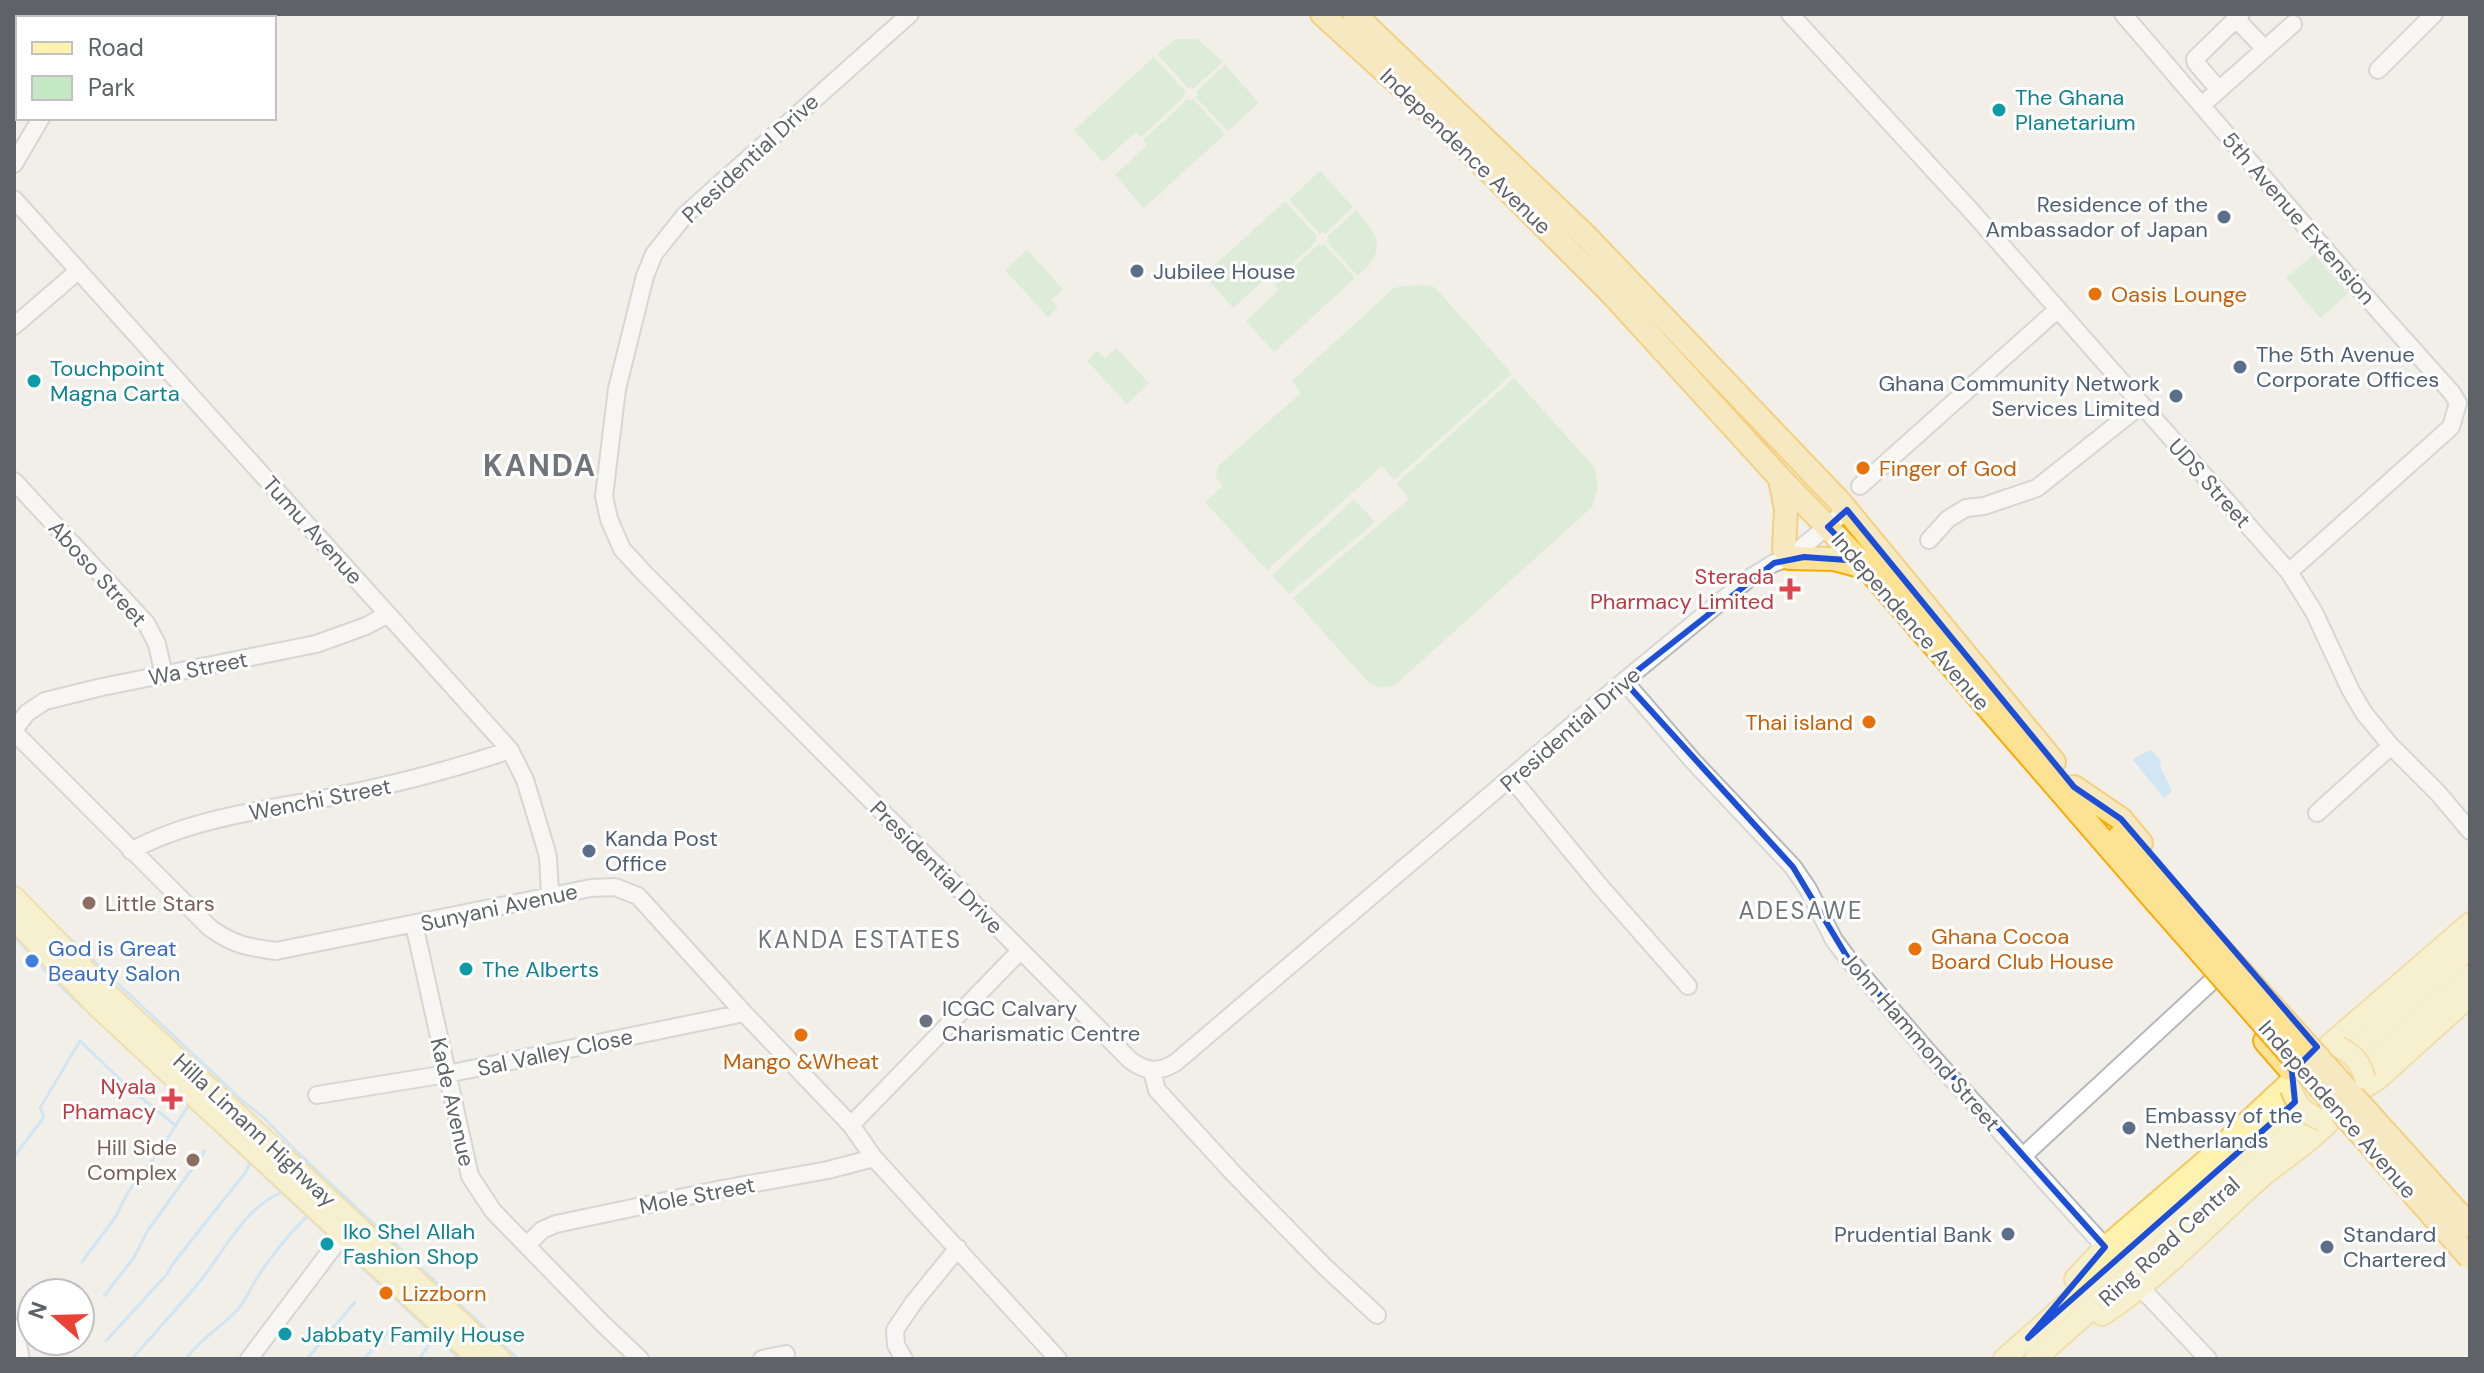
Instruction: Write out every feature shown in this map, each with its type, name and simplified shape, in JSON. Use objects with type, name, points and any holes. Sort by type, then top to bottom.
[{"type":"highway","name":"Independence Avenue","points":[[1322,14],[1438,120],[1601,283],[1868,569],[2164,898],[2470,1226]]},
{"type":"highway","name":"Independence Avenue","points":[[1354,14],[1587,237],[1843,506],[2069,792]]},
{"type":"highway","points":[[1780,478],[1786,509],[1782,556],[1834,559],[1868,569]]},
{"type":"highway","points":[[2069,792],[2090,845],[2212,981],[2291,1081]]},
{"type":"highway","points":[[2069,792],[2121,819],[2328,1046]]},
{"type":"highway","name":"Independence Avenue","points":[[2164,898],[2470,1258]]},
{"type":"main road","name":"Hilla Limann Highway","points":[[14,897],[110,996],[500,1359]]},
{"type":"main road","name":"Hilla Limann Highway","points":[[15,922],[97,1006],[478,1359]]},
{"type":"main road","points":[[2470,923],[2328,1046],[2306,1052],[2297,1061],[2291,1081],[2296,1104],[2307,1115],[2329,1120],[2352,1112],[2364,1088],[2470,996]]},
{"type":"main road","name":"Ring Road Central","points":[[2034,1351],[2168,1214],[2470,948]]},
{"type":"main road","name":"Ring Road Central","points":[[2034,1351],[2470,975]]},
{"type":"main road","points":[[2328,1046],[2352,1054],[2361,1065],[2364,1088]]},
{"type":"main road","name":"Ring Road Central","points":[[2034,1351],[2074,1280],[2105,1247],[2291,1081]]},
{"type":"main road","name":"Independence Avenue","points":[[2364,1088],[2470,1210]]},
{"type":"main road","name":"Ring Road Central","points":[[2034,1351],[2112,1309],[2278,1163],[2317,1135],[2329,1120]]},
{"type":"main road","name":"Independence Avenue","points":[[2329,1120],[2470,1272]]},
{"type":"main road","points":[[2004,1359],[2034,1351]]},
{"type":"street","name":"Presidential Drive","points":[[910,14],[685,215],[654,254],[645,276],[617,389],[604,496],[609,519],[622,549],[1020,951],[1130,1060],[1144,1069],[1152,1071],[1175,1063],[1624,681],[1843,506]]},
{"type":"street","name":"UDS Street","points":[[1790,14],[1974,214],[2289,572],[2314,612],[2364,713],[2470,831]]},
{"type":"street","name":"5th Avenue Extension","points":[[2123,14],[2452,393],[2470,419]]},
{"type":"street","points":[[2378,70],[2434,14]]},
{"type":"street","points":[[2219,90],[2195,59],[2239,16],[2265,49]]},
{"type":"street","points":[[2202,105],[2293,24]]},
{"type":"street","points":[[14,164],[40,120]]},
{"type":"street","name":"Tumu Avenue","points":[[14,199],[510,750],[525,780],[545,846],[550,894]]},
{"type":"street","points":[[14,326],[78,271]]},
{"type":"street","points":[[1860,486],[2057,310]]},
{"type":"street","points":[[2289,572],[2451,427],[2458,403]]},
{"type":"street","points":[[1929,540],[1948,519],[1966,508],[1984,506],[2037,488],[2141,405]]},
{"type":"street","points":[[2451,427],[2470,428]]},
{"type":"street","name":"Aboso Street","points":[[14,481],[146,623],[157,644],[164,675]]},
{"type":"street","name":"Wa Street","points":[[14,731],[27,713],[45,701],[316,644],[366,626],[388,614]]},
{"type":"street","name":"John Hammond Street","points":[[1624,681],[1693,761],[1793,867],[1834,940],[1849,960],[2105,1247]]},
{"type":"street","name":"Sunyani Avenue","points":[[14,731],[210,928],[231,942],[252,948],[276,951],[591,888],[615,887],[638,896],[851,1125],[874,1158],[1058,1359]]},
{"type":"street","points":[[2317,813],[2391,746]]},
{"type":"street","name":"Wenchi Street","points":[[131,851],[172,832],[253,812],[402,783],[510,750]]},
{"type":"street","points":[[1512,779],[1688,986]]},
{"type":"street","name":"Kade Avenue","points":[[414,924],[470,1176],[493,1211],[640,1359]]},
{"type":"street","points":[[851,1125],[1020,951]]},
{"type":"street","points":[[2023,1156],[2212,981]]},
{"type":"street","name":"Sal Valley Close","points":[[317,1095],[447,1074],[744,1013]]},
{"type":"street","points":[[1152,1071],[1157,1090],[1223,1163],[1377,1315]]},
{"type":"street","name":"Mole Street","points":[[527,1245],[542,1230],[556,1224],[828,1170],[874,1158]]},
{"type":"street","points":[[249,1359],[344,1233]]},
{"type":"street","points":[[904,1359],[896,1345],[895,1330],[958,1248]]},
{"type":"street","points":[[2140,1287],[2208,1359]]},
{"type":"street","points":[[14,1328],[21,1359]]},
{"type":"street","points":[[762,1359],[786,1354]]},
{"type":"highlighted area","points":[[1847,510],[2074,787],[2121,819],[2317,1047],[2292,1072],[2295,1102],[2028,1338],[2105,1247],[1849,960],[1793,867],[1624,681],[1774,563],[1804,557],[1861,561],[1828,527]]},
{"type":"green space","points":[[1176,39],[1197,39],[1223,62],[1193,89],[1189,89],[1157,54]]},
{"type":"green space","points":[[1154,57],[1186,92],[1185,96],[1141,137],[1136,132],[1103,162],[1074,130]]},
{"type":"green space","points":[[1225,65],[1259,103],[1228,131],[1196,97],[1196,92]]},
{"type":"green space","points":[[1188,99],[1193,99],[1225,134],[1144,208],[1115,175],[1147,145],[1143,140]]},
{"type":"green space","points":[[1320,171],[1353,207],[1325,234],[1323,231],[1320,234],[1289,200]]},
{"type":"green space","points":[[1285,201],[1317,236],[1317,241],[1272,282],[1267,277],[1233,308],[1204,275]]},
{"type":"green space","points":[[1356,210],[1371,228],[1377,243],[1373,258],[1358,276],[1327,242],[1327,237]]},
{"type":"green space","points":[[1319,244],[1324,244],[1355,278],[1274,352],[1246,321],[1279,290],[1274,285]]},
{"type":"green space","points":[[1027,250],[1063,289],[1051,300],[1058,307],[1048,317],[1005,270]]},
{"type":"green space","points":[[2314,254],[2348,294],[2320,318],[2286,278]]},
{"type":"green space","points":[[1425,285],[1434,287],[1440,293],[1512,374],[1394,480],[1382,466],[1267,570],[1205,502],[1223,486],[1216,477],[1218,466],[1301,393],[1292,381],[1393,289]]},
{"type":"green space","points":[[1116,348],[1149,383],[1127,404],[1087,361],[1097,351],[1105,358]]},
{"type":"green space","points":[[1514,378],[1595,468],[1598,488],[1592,507],[1395,685],[1373,685],[1293,598],[1409,499],[1397,483]]},
{"type":"green space","points":[[1354,499],[1375,522],[1289,594],[1272,575]]},
{"type":"water","points":[[2151,750],[2161,761],[2160,766],[2172,791],[2164,798],[2133,760]]},
{"type":"waterway","points":[[48,918],[518,1359]]},
{"type":"waterway","points":[[14,936],[55,981],[333,1240]]},
{"type":"waterway","points":[[14,1157],[44,1117],[40,1108],[80,1041],[128,1087],[176,1126]]},
{"type":"waterway","points":[[82,1262],[188,1106]]},
{"type":"waterway","points":[[104,1296],[133,1259],[148,1230],[205,1151]]},
{"type":"waterway","points":[[106,1341],[167,1274],[250,1163]]},
{"type":"waterway","points":[[132,1359],[201,1280],[245,1220],[280,1193]]},
{"type":"waterway","points":[[186,1359],[237,1310],[273,1255],[306,1217]]},
{"type":"waterway","points":[[341,1248],[460,1359]]},
{"type":"waterway","points":[[307,1359],[355,1302]]},
{"type":"waterway","points":[[14,1307],[16,1318]]},
{"type":"waterway","points":[[364,1359],[392,1328]]},
{"type":"waterway","points":[[419,1359],[435,1336]]},
{"type":"place","name":"The Ghana Planetarium","points":[[1999,110]]},
{"type":"place","name":"Residence of the Ambassador of Japan","points":[[2224,217]]},
{"type":"place","name":"Jubilee House","points":[[1137,271]]},
{"type":"place","name":"Oasis Lounge","points":[[2095,294]]},
{"type":"place","name":"The 5th Avenue Corporate Offices","points":[[2240,367]]},
{"type":"place","name":"Touchpoint Magna Carta","points":[[34,381]]},
{"type":"place","name":"Ghana Community Network Services Limited","points":[[2176,396]]},
{"type":"place","name":"Finger of God","points":[[1863,468]]},
{"type":"place","name":"Sterada Pharmacy Limited","points":[[1790,589]]},
{"type":"place","name":"Thai island","points":[[1869,722]]},
{"type":"place","name":"Kanda Post Office","points":[[589,851]]},
{"type":"place","name":"Little Stars","points":[[89,903]]},
{"type":"place","name":"Ghana Cocoa Board Club House","points":[[1915,949]]},
{"type":"place","name":"God is Great Beauty Salon","points":[[32,961]]},
{"type":"place","name":"The Alberts","points":[[466,969]]},
{"type":"place","name":"ICGC Calvary Charismatic Centre","points":[[926,1021]]},
{"type":"place","name":"Mango &Wheat","points":[[801,1035]]},
{"type":"place","name":"Nyala Phamacy","points":[[172,1099]]},
{"type":"place","name":"Embassy of the Netherlands","points":[[2129,1128]]},
{"type":"place","name":"Hill Side Complex","points":[[193,1160]]},
{"type":"place","name":"Prudential Bank","points":[[2008,1234]]},
{"type":"place","name":"Iko Shel Allah Fashion Shop","points":[[327,1244]]},
{"type":"place","name":"Standard Chartered","points":[[2327,1247]]},
{"type":"place","name":"Lizzborn","points":[[386,1293]]},
{"type":"place","name":"Jabbaty Family House","points":[[285,1334]]},
{"type":"district","name":"KANDA","points":[[540,466]]},
{"type":"district","name":"ADESAWE","points":[[1801,911]]},
{"type":"district","name":"KANDA ESTATES","points":[[860,940]]}]
